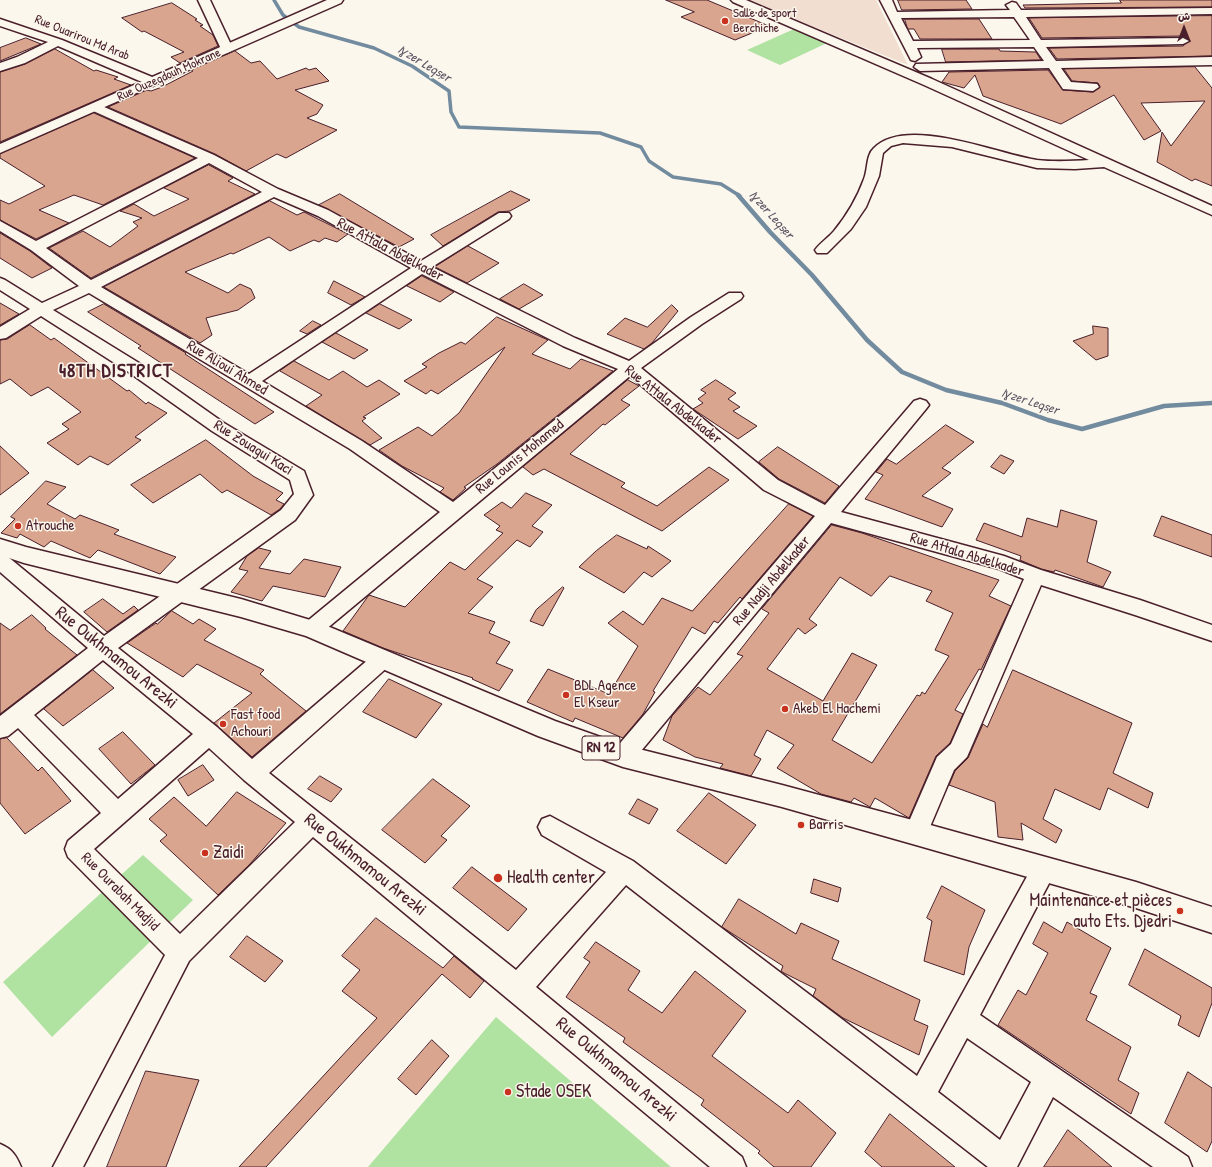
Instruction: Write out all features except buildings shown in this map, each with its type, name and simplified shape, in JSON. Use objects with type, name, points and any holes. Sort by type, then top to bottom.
[{"type":"main road","name":"Rue Ouzegdouh Mokrane","points":[[0,149],[337,0]]},
{"type":"main road","name":"RN 12","points":[[0,547],[24,555],[241,608],[312,629],[547,729],[623,756],[782,796],[916,833],[1136,895],[1212,920]]},
{"type":"street","points":[[204,0],[227,49]]},
{"type":"street","points":[[737,0],[928,82],[1212,211]]},
{"type":"street","points":[[886,0],[928,82]]},
{"type":"street","points":[[1008,0],[1067,86],[1093,87]]},
{"type":"street","points":[[1145,0],[1165,21]]},
{"type":"street","points":[[894,15],[1212,11]]},
{"type":"street","name":"Rue Ouarirou Md Arab","points":[[0,22],[58,42],[153,82]]},
{"type":"street","points":[[1174,31],[1206,62],[1212,74]]},
{"type":"street","points":[[909,45],[1183,41]]},
{"type":"street","points":[[0,67],[21,60],[58,42]]},
{"type":"street","points":[[920,67],[1206,62]]},
{"type":"street","name":"Rue Attala Abdelkader","points":[[95,107],[209,158],[273,192],[323,213],[403,258],[569,342],[629,368],[771,485],[828,515],[1004,563],[1035,576],[1140,608],[1212,633]]},
{"type":"street","points":[[822,250],[834,241],[847,225],[870,182],[877,151],[882,145],[890,141],[900,139],[925,139],[1037,164],[1056,166],[1106,163]]},
{"type":"street","points":[[36,247],[209,158]]},
{"type":"street","points":[[0,334],[42,309],[90,287],[273,192]]},
{"type":"street","points":[[250,382],[422,267],[504,216]]},
{"type":"street","name":"Rue Alioui Ahmed","points":[[0,225],[36,247],[90,287],[356,445],[453,512],[312,629]]},
{"type":"street","name":"Rue Zouagui Kaci","points":[[0,283],[133,367],[218,427],[298,476],[304,495],[288,515],[103,648],[0,729]]},
{"type":"street","name":"Rue Lounis Mohamed","points":[[312,629],[629,368],[695,321],[735,296]]},
{"type":"street","name":"Rue Nadji Abdelkader","points":[[623,756],[920,405]]},
{"type":"street","name":"Rue Oukhmamou Arezki","points":[[0,561],[103,648],[209,734],[252,773],[517,988],[732,1167]]},
{"type":"street","points":[[916,833],[945,764],[959,750],[1035,576]]},
{"type":"street","points":[[252,773],[383,659]]},
{"type":"street","points":[[19,715],[117,814],[209,734]]},
{"type":"street","name":"Rue Ourabah Madjid","points":[[117,814],[77,849],[180,952]]},
{"type":"street","points":[[67,1167],[180,952],[313,821]]},
{"type":"street","points":[[550,828],[624,869],[922,1096],[1003,1165],[1048,1077]]},
{"type":"street","points":[[517,988],[624,869]]},
{"type":"street","points":[[922,1096],[1044,870]]},
{"type":"street","points":[[963,1019],[1178,1167]]},
{"type":"street","points":[[0,1158],[7,1167]]},
{"type":"shaded area","points":[[747,0],[876,0],[908,65]]},
{"type":"green space","points":[[794,29],[827,43],[780,65],[747,50]]},
{"type":"green space","points":[[143,855],[193,900],[52,1037],[3,982]]},
{"type":"green space","name":"Stade OSEK","points":[[496,1017],[671,1167],[368,1167]]},
{"type":"waterway","name":"Iɣzer Leqṣer","points":[[274,0],[283,15],[299,27],[374,48],[412,66],[449,91],[451,112],[459,127],[600,133],[641,147],[649,161],[673,177],[721,184],[740,196]]},
{"type":"waterway","name":"Iɣzer Leqṣer","points":[[738,195],[770,232],[812,275],[867,340],[902,372],[946,390],[1002,403],[1048,420],[1082,429],[1164,406],[1212,403]]},
{"type":"place","name":"Salle de sport Berchiche","points":[[725,21]]},
{"type":"place","name":"Atrouche","points":[[18,526]]},
{"type":"place","name":"BDL Agence El Kseur","points":[[566,695]]},
{"type":"place","name":"Akeb El Hachemi","points":[[785,709]]},
{"type":"place","name":"Fast food Achouri","points":[[223,724]]},
{"type":"place","name":"Barris","points":[[801,825]]},
{"type":"place","name":"Zaidi","points":[[205,853]]},
{"type":"place","name":"Health center","points":[[498,878]]},
{"type":"place","name":"Maintenance et pièces auto Ets. Djedri","points":[[1180,911]]},
{"type":"place","name":"Stade OSEK","points":[[508,1092]]},
{"type":"district","name":"48TH DISTRICT","points":[[116,372]]}]
